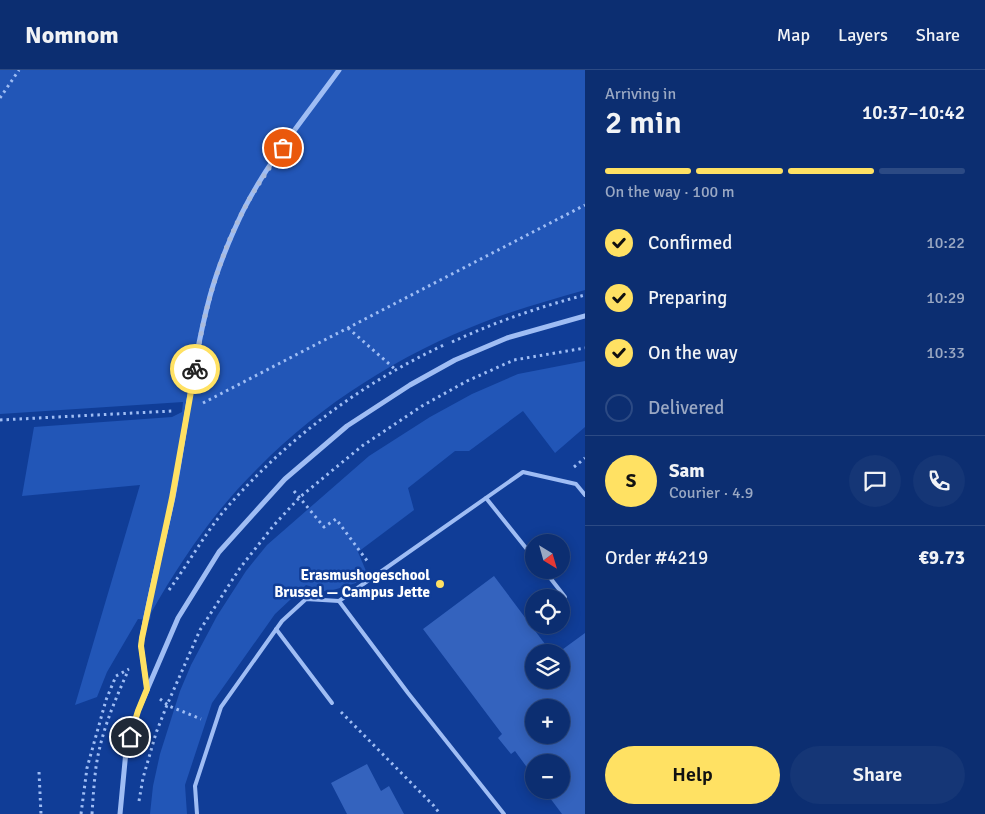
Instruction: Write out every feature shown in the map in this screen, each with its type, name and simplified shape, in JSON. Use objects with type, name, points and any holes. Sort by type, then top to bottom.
[{"type":"street","points":[[147,689],[142,638],[172,498],[198,346],[210,296],[235,228],[259,182],[339,70]]},
{"type":"street","points":[[120,814],[126,751],[138,711],[178,618],[219,552],[285,479],[347,426],[410,385],[455,360],[507,338],[585,316]]},
{"type":"lane","points":[[197,814],[195,786],[221,707],[282,621],[306,599],[339,601],[523,472],[576,484],[585,495]]},
{"type":"lane","points":[[486,498],[525,547]]},
{"type":"lane","points":[[551,579],[559,589]]},
{"type":"lane","points":[[339,601],[408,693],[504,814]]},
{"type":"lane","points":[[276,630],[332,703]]},
{"type":"path","points":[[0,98],[19,70]]},
{"type":"path","points":[[0,420],[188,410],[585,205]]},
{"type":"path","points":[[348,328],[379,354],[410,385]]},
{"type":"path","points":[[139,805],[143,778],[166,704],[200,630],[240,568],[274,525],[300,497],[362,446],[422,406],[467,381],[514,360],[585,348]]},
{"type":"path","points":[[285,479],[324,526],[336,519],[378,574]]},
{"type":"path","points":[[81,814],[87,768],[106,700],[116,676],[129,669],[144,668]]},
{"type":"path","points":[[147,689],[166,704],[215,725]]},
{"type":"path","points":[[332,703],[440,814]]},
{"type":"path","points":[[39,772],[41,814]]},
{"type":"shaded area","points":[[0,70],[585,70],[585,290],[496,317],[423,349],[364,383],[309,422],[243,483],[213,518],[174,574],[151,613],[150,620],[138,619],[107,672],[97,697],[75,705],[140,485],[22,496],[34,427],[172,417],[182,412],[183,402],[0,414]]},
{"type":"shaded area","points":[[585,361],[585,427],[555,453],[523,411],[469,451],[455,451],[408,488],[414,510],[358,552],[366,571],[356,583],[327,592],[306,585],[275,614],[212,703],[185,785],[187,814],[150,814],[153,786],[160,754],[180,691],[191,665],[217,616],[246,571],[267,545],[369,456],[430,417],[472,394],[518,374]]},
{"type":"building","points":[[494,576],[525,617],[525,634],[538,634],[545,644],[525,644],[525,689],[570,689],[570,644],[585,633],[585,814],[562,814],[551,799],[570,799],[570,754],[525,754],[525,765],[515,751],[511,754],[498,738],[502,734],[423,629]]},
{"type":"building","points":[[367,764],[381,791],[389,786],[404,814],[347,814],[331,783]]},
{"type":"way so far","points":[[195,369],[198,346],[210,296],[221,262],[244,210],[259,182],[283,148]]},
{"type":"place","name":"Erasmushogeschool Brussel — Campus Jette","points":[[440,584]]},
{"type":"route","points":[[130,737],[147,689],[141,646],[142,638],[172,498],[195,369]]}]
